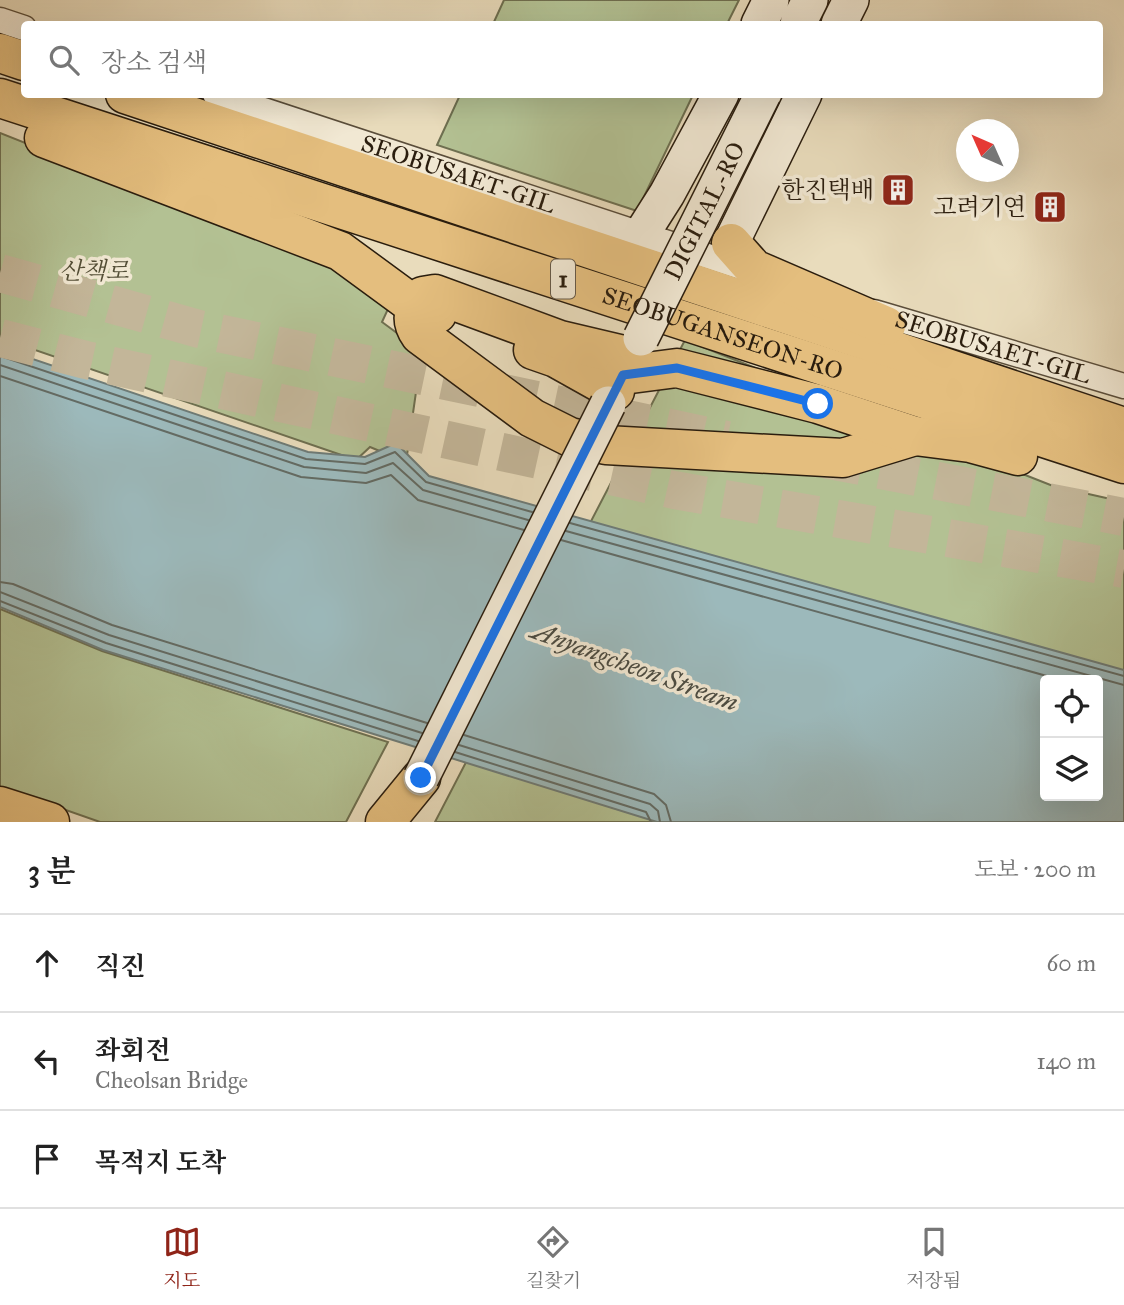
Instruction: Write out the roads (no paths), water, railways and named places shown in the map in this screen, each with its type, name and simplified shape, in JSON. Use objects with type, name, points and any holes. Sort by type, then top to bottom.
[{"type":"main road","points":[[760,21],[771,0]]},
{"type":"main road","points":[[800,21],[810,0]]},
{"type":"main road","points":[[840,21],[851,0]]},
{"type":"main road","points":[[0,53],[21,60]]},
{"type":"main road","name":"SEOBUGANSEON-RO","points":[[137,98],[1124,426]]},
{"type":"main road","points":[[641,235],[667,194],[719,98]]},
{"type":"main road","name":"DIGITAL-RO","points":[[399,822],[761,98]]},
{"type":"main road","points":[[802,98],[716,249],[744,260],[774,278],[1124,426]]},
{"type":"main road","name":"SEOBUGANSEON-RO","points":[[0,99],[1124,464]]},
{"type":"main road","points":[[0,121],[340,251],[415,306],[556,358],[624,373],[677,368],[818,404],[915,436],[971,443],[1124,485]]},
{"type":"main road","points":[[415,306],[413,326],[420,335],[532,418],[570,437],[606,446],[843,458],[915,436]]},
{"type":"main road","points":[[385,822],[421,778]]},
{"type":"main road","points":[[0,806],[50,822]]},
{"type":"street","points":[[0,20],[21,27]]},
{"type":"street","name":"SEOBUSAET-GIL","points":[[227,98],[641,235],[716,249]]},
{"type":"street","name":"SEOBUSAET-GIL","points":[[774,278],[916,326],[1124,386]]},
{"type":"water","name":"Anyangcheon Stream","points":[[0,348],[308,452],[365,457],[396,443],[429,476],[1124,670],[1124,822],[657,822],[103,650],[0,607]]},
{"type":"tunnel","points":[[0,273],[199,329],[727,440]]},
{"type":"tunnel","points":[[0,338],[86,360],[674,490],[1124,569]]},
{"type":"tunnel","points":[[824,459],[1124,517]]},
{"type":"place","name":"한진택배","points":[[898,190]]},
{"type":"place","name":"고려기연","points":[[1050,207]]},
{"type":"park label","name":"산책로","points":[[94,271]]}]
